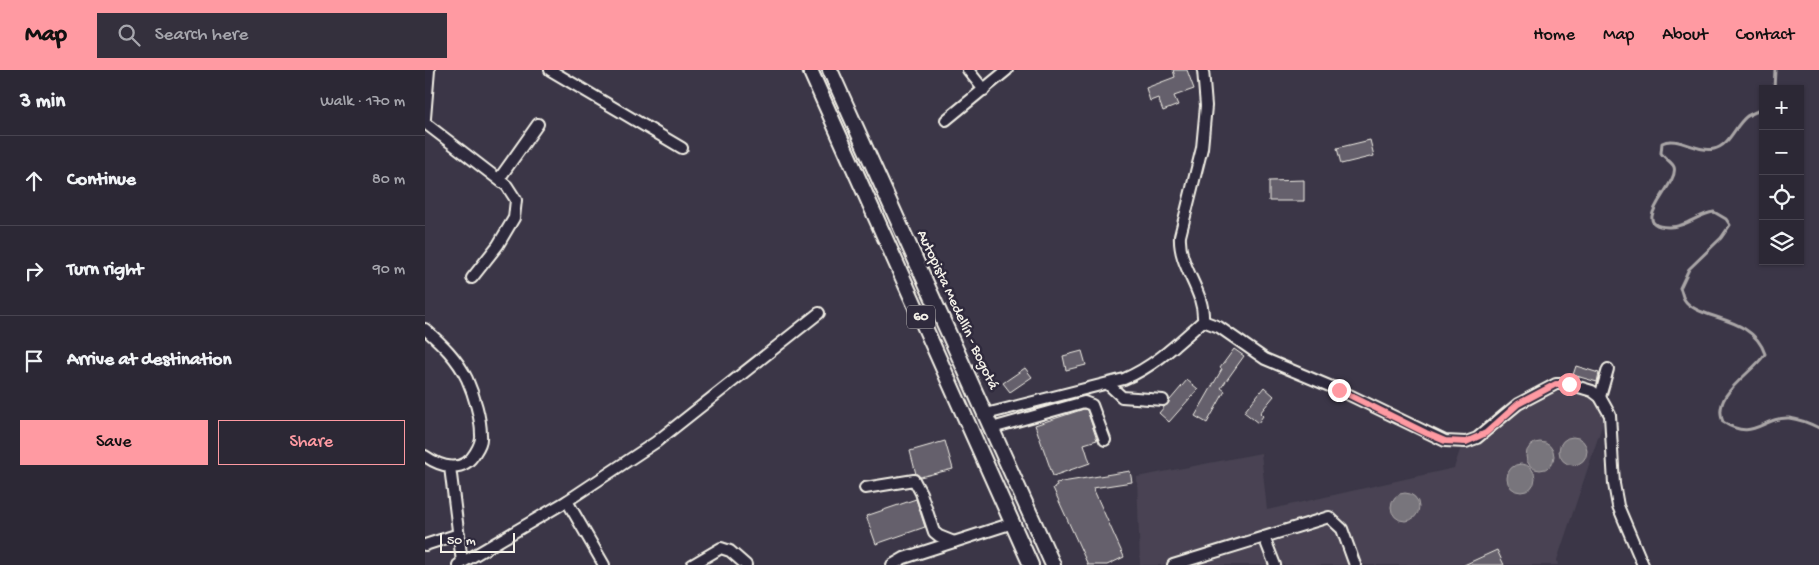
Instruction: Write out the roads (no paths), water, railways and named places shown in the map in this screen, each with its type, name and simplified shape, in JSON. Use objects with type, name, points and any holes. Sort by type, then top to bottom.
[{"type":"highway","name":"60","points":[[810,70],[1031,565]]},
{"type":"highway","name":"Autopista Medellín - Bogotá","points":[[830,70],[993,428],[1053,565]]},
{"type":"street","points":[[425,118],[429,70]]},
{"type":"street","points":[[550,70],[682,148]]},
{"type":"street","points":[[969,70],[984,90]]},
{"type":"street","points":[[945,120],[1007,70]]},
{"type":"street","points":[[1203,70],[1206,106],[1201,148],[1179,236],[1179,250],[1201,301],[1203,320]]},
{"type":"street","points":[[425,122],[499,180],[514,195],[516,212],[499,245],[472,278]]},
{"type":"street","points":[[499,180],[539,124]]},
{"type":"street","points":[[450,468],[459,534],[460,564],[567,501],[656,442],[819,313]]},
{"type":"street","points":[[986,414],[1109,384],[1142,372],[1161,358],[1203,320]]},
{"type":"street","points":[[1203,320],[1219,327],[1265,359],[1339,390],[1445,441],[1466,442],[1477,438],[1518,404],[1556,384],[1579,386],[1592,391],[1599,397],[1610,415],[1614,484],[1619,506],[1643,565]]},
{"type":"street","points":[[425,329],[448,350],[460,367],[471,391],[481,436],[472,458],[463,465],[450,468],[436,463],[425,456]]},
{"type":"street","points":[[1599,397],[1608,369]]},
{"type":"street","points":[[1109,384],[1122,397],[1163,400]]},
{"type":"street","points":[[993,428],[1084,402],[1092,405],[1105,440]]},
{"type":"street","points":[[865,488],[914,480],[921,493],[934,532],[954,542]]},
{"type":"street","points":[[567,501],[604,565]]},
{"type":"street","points":[[1173,565],[1329,517],[1342,529],[1355,565]]},
{"type":"street","points":[[892,565],[904,558],[1013,523]]},
{"type":"street","points":[[425,546],[459,534]]},
{"type":"street","points":[[1264,537],[1275,565]]},
{"type":"street","points":[[692,565],[721,548],[730,551],[746,565]]},
{"type":"waterway","points":[[1774,85],[1775,70]]},
{"type":"waterway","points":[[1759,110],[1746,117],[1728,140],[1714,149],[1701,149],[1674,141],[1662,143],[1661,153],[1673,165],[1674,174],[1657,203],[1652,220],[1656,225],[1674,227],[1714,212],[1726,219],[1730,225],[1721,238],[1689,269],[1680,288],[1684,299],[1691,306],[1749,332],[1758,341],[1765,354],[1727,394],[1721,412],[1723,422],[1743,430],[1789,418],[1819,428]]}]
